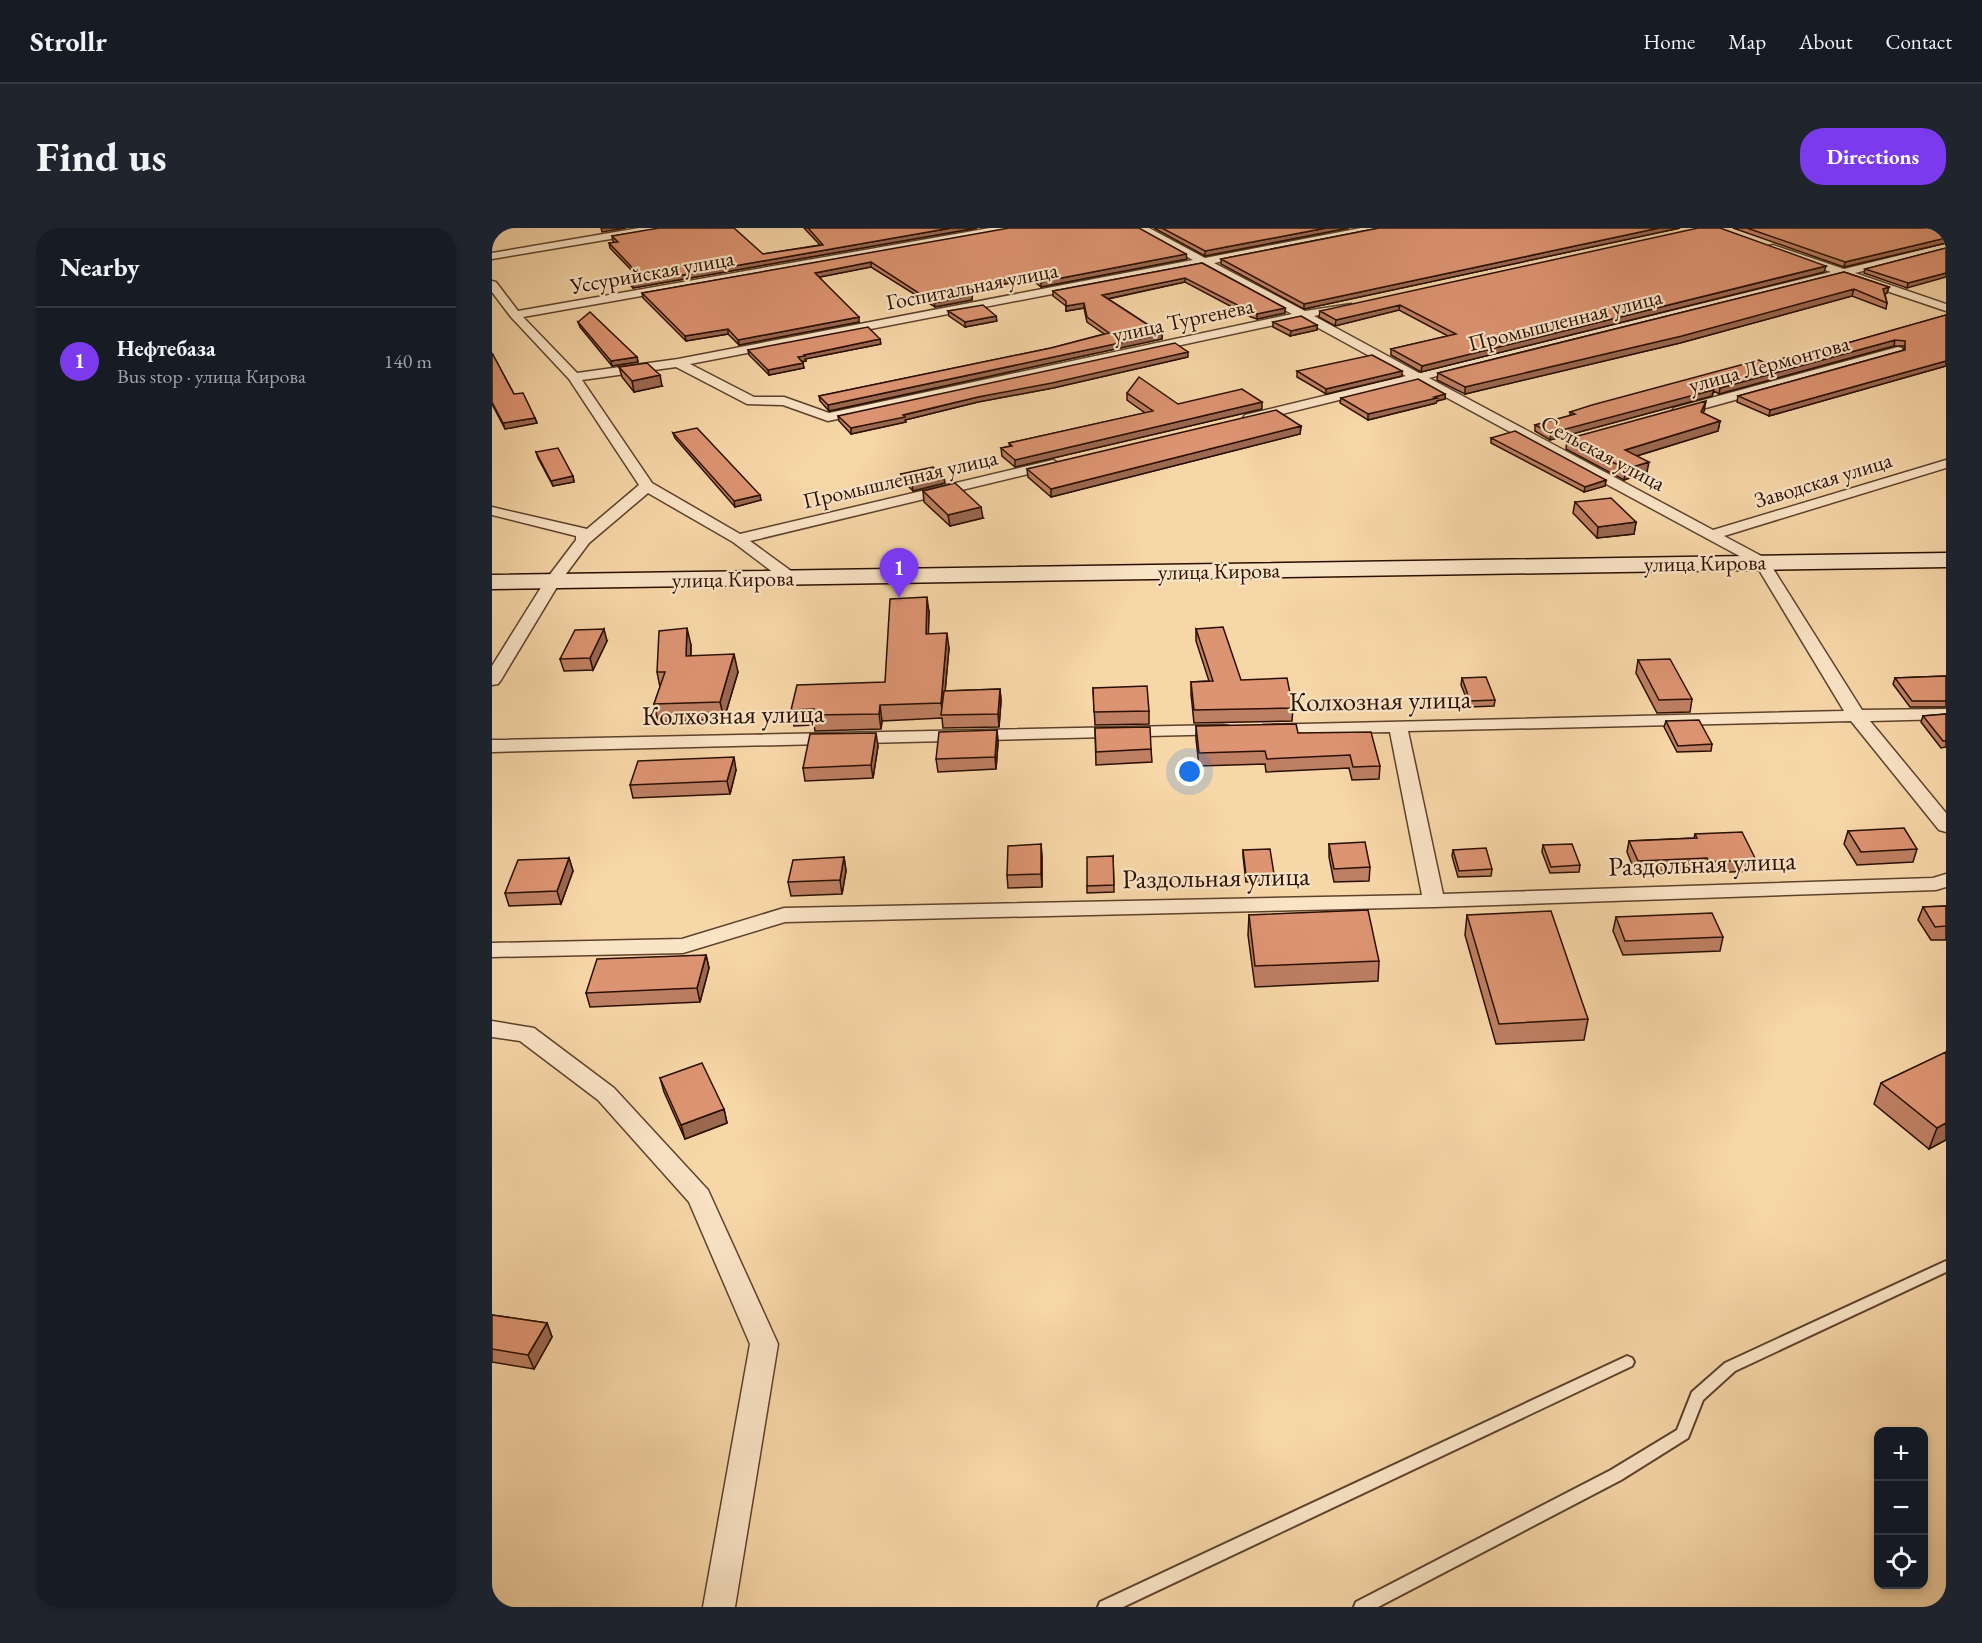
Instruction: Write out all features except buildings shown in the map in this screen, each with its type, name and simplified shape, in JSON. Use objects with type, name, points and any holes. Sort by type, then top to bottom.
[{"type":"main road","name":"улица Кирова","points":[[492,582],[1946,560]]},
{"type":"street","points":[[492,256],[658,228]]},
{"type":"street","name":"Уссурийская улица","points":[[515,315],[1008,228]]},
{"type":"street","name":"Сельская улица","points":[[1141,228],[1762,562]]},
{"type":"street","name":"Госпитальная улица","points":[[574,378],[678,363],[1377,228]]},
{"type":"street","points":[[1758,242],[1946,308]]},
{"type":"street","name":"Промышленная улица","points":[[1234,422],[1946,247]]},
{"type":"street","points":[[492,284],[515,315],[574,378],[647,486],[738,539],[792,579]]},
{"type":"street","name":"улица Тургенева","points":[[678,363],[752,401],[784,401],[828,417],[1362,303]]},
{"type":"street","name":"улица Лермонтова","points":[[1661,416],[1898,351]]},
{"type":"street","points":[[1548,447],[1570,440]]},
{"type":"street","name":"Промышленная улица","points":[[738,539],[1061,462]]},
{"type":"street","name":"Заводская улица","points":[[1711,535],[1946,464]]},
{"type":"street","points":[[492,680],[553,581],[584,540],[647,486]]},
{"type":"street","points":[[492,511],[584,533],[584,540]]},
{"type":"street","points":[[1762,562],[1857,717],[1946,826]]},
{"type":"street","name":"Колхозная улица","points":[[492,746],[1946,714]]},
{"type":"street","points":[[1398,726],[1434,901]]},
{"type":"street","name":"Раздольная улица","points":[[492,950],[683,946],[784,915],[1434,901],[1936,884],[1946,880]]},
{"type":"street","points":[[492,1029],[526,1034],[606,1094],[699,1197],[764,1344],[719,1607]]},
{"type":"lane","points":[[1362,1607],[1616,1474],[1683,1434],[1697,1396],[1730,1367],[1946,1266]]},
{"type":"lane","points":[[1106,1607],[1627,1362]]},
{"type":"place","name":"Нефтебаза","points":[[899,598]]}]
